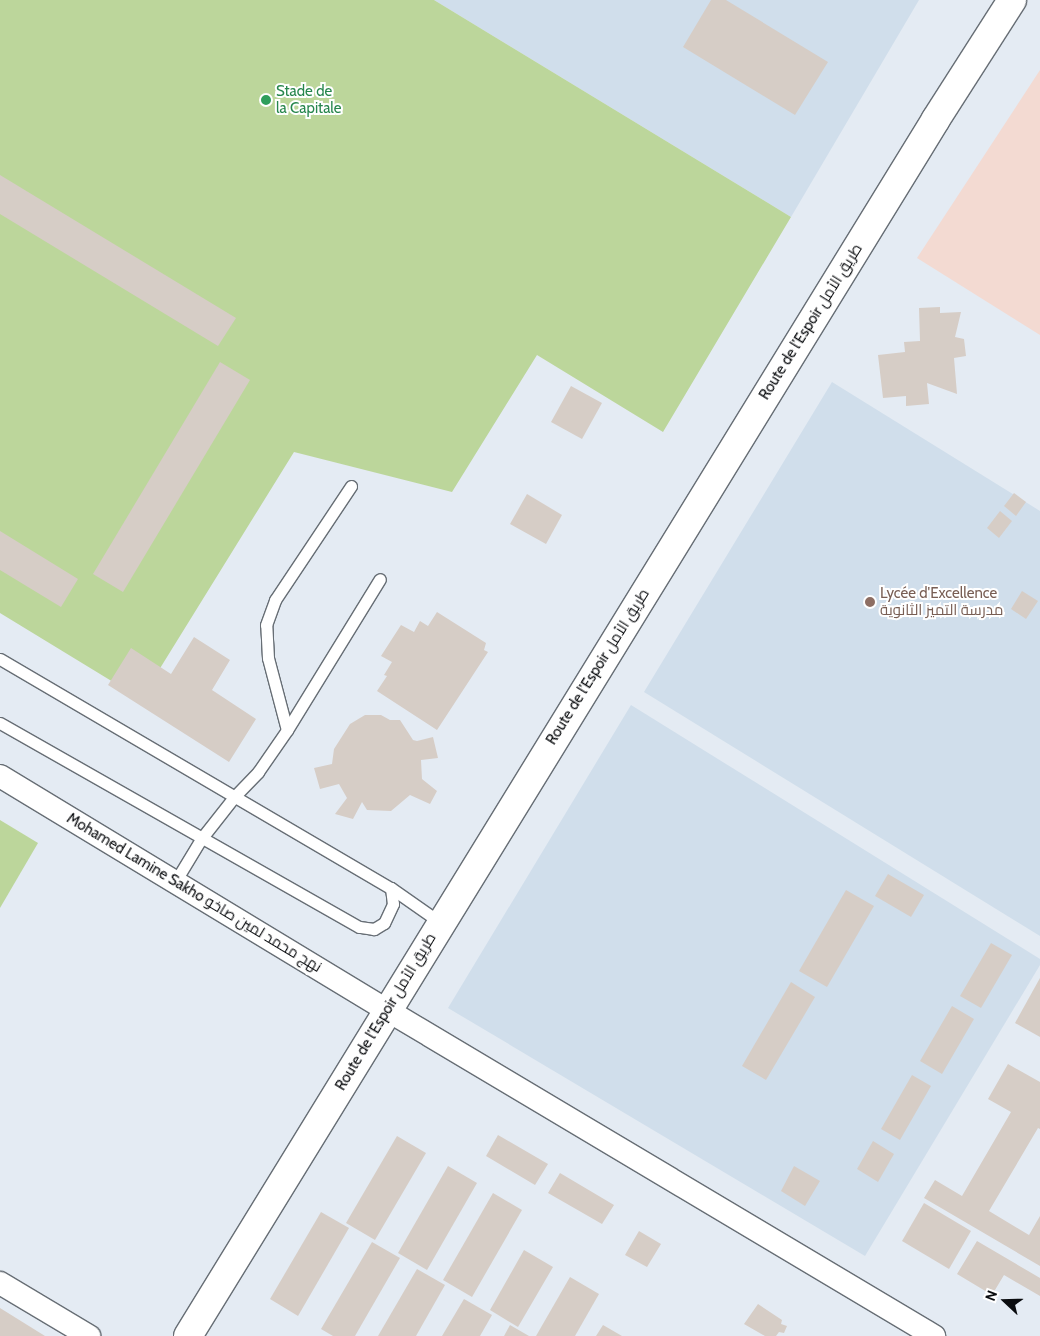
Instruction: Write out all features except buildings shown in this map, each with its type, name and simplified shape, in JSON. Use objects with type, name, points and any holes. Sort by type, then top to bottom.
[{"type":"street","name":"Route de l’Espoir طريق الأمل","points":[[188,1336],[930,127],[1012,0]]},
{"type":"street","name":"Mohamed Lamine Sakho نهج محمد لمين صاخو","points":[[0,776],[387,1010],[934,1336]]},
{"type":"street","points":[[0,1283],[89,1336]]},
{"type":"lane","points":[[287,730],[268,658],[266,624],[275,600],[351,486]]},
{"type":"lane","points":[[175,882],[202,838],[234,797],[258,772],[287,730],[380,579]]},
{"type":"lane","points":[[0,659],[391,888],[441,923]]},
{"type":"lane","points":[[0,723],[358,927],[374,929],[384,923],[393,904],[391,888]]},
{"type":"shaded area","points":[[434,0],[919,0],[791,217]]},
{"type":"shaded area","points":[[1040,70],[1040,335],[917,258]]},
{"type":"shaded area","name":"Lycée d'Excellence مدرسة التميز الثانوية","points":[[832,382],[1040,511],[1040,936],[644,692]]},
{"type":"shaded area","points":[[631,705],[1040,959],[1040,965],[865,1256],[448,1008]]},
{"type":"green space","points":[[0,0],[434,0],[791,217],[663,432],[537,355],[452,492],[294,452],[141,699],[0,613]]},
{"type":"green space","points":[[0,820],[38,843],[0,908]]},
{"type":"place","name":"Stade de la Capitale","points":[[266,100]]},
{"type":"place","name":"Lycée d'Excellence مدرسة التميز الثانوية","points":[[870,602]]}]
